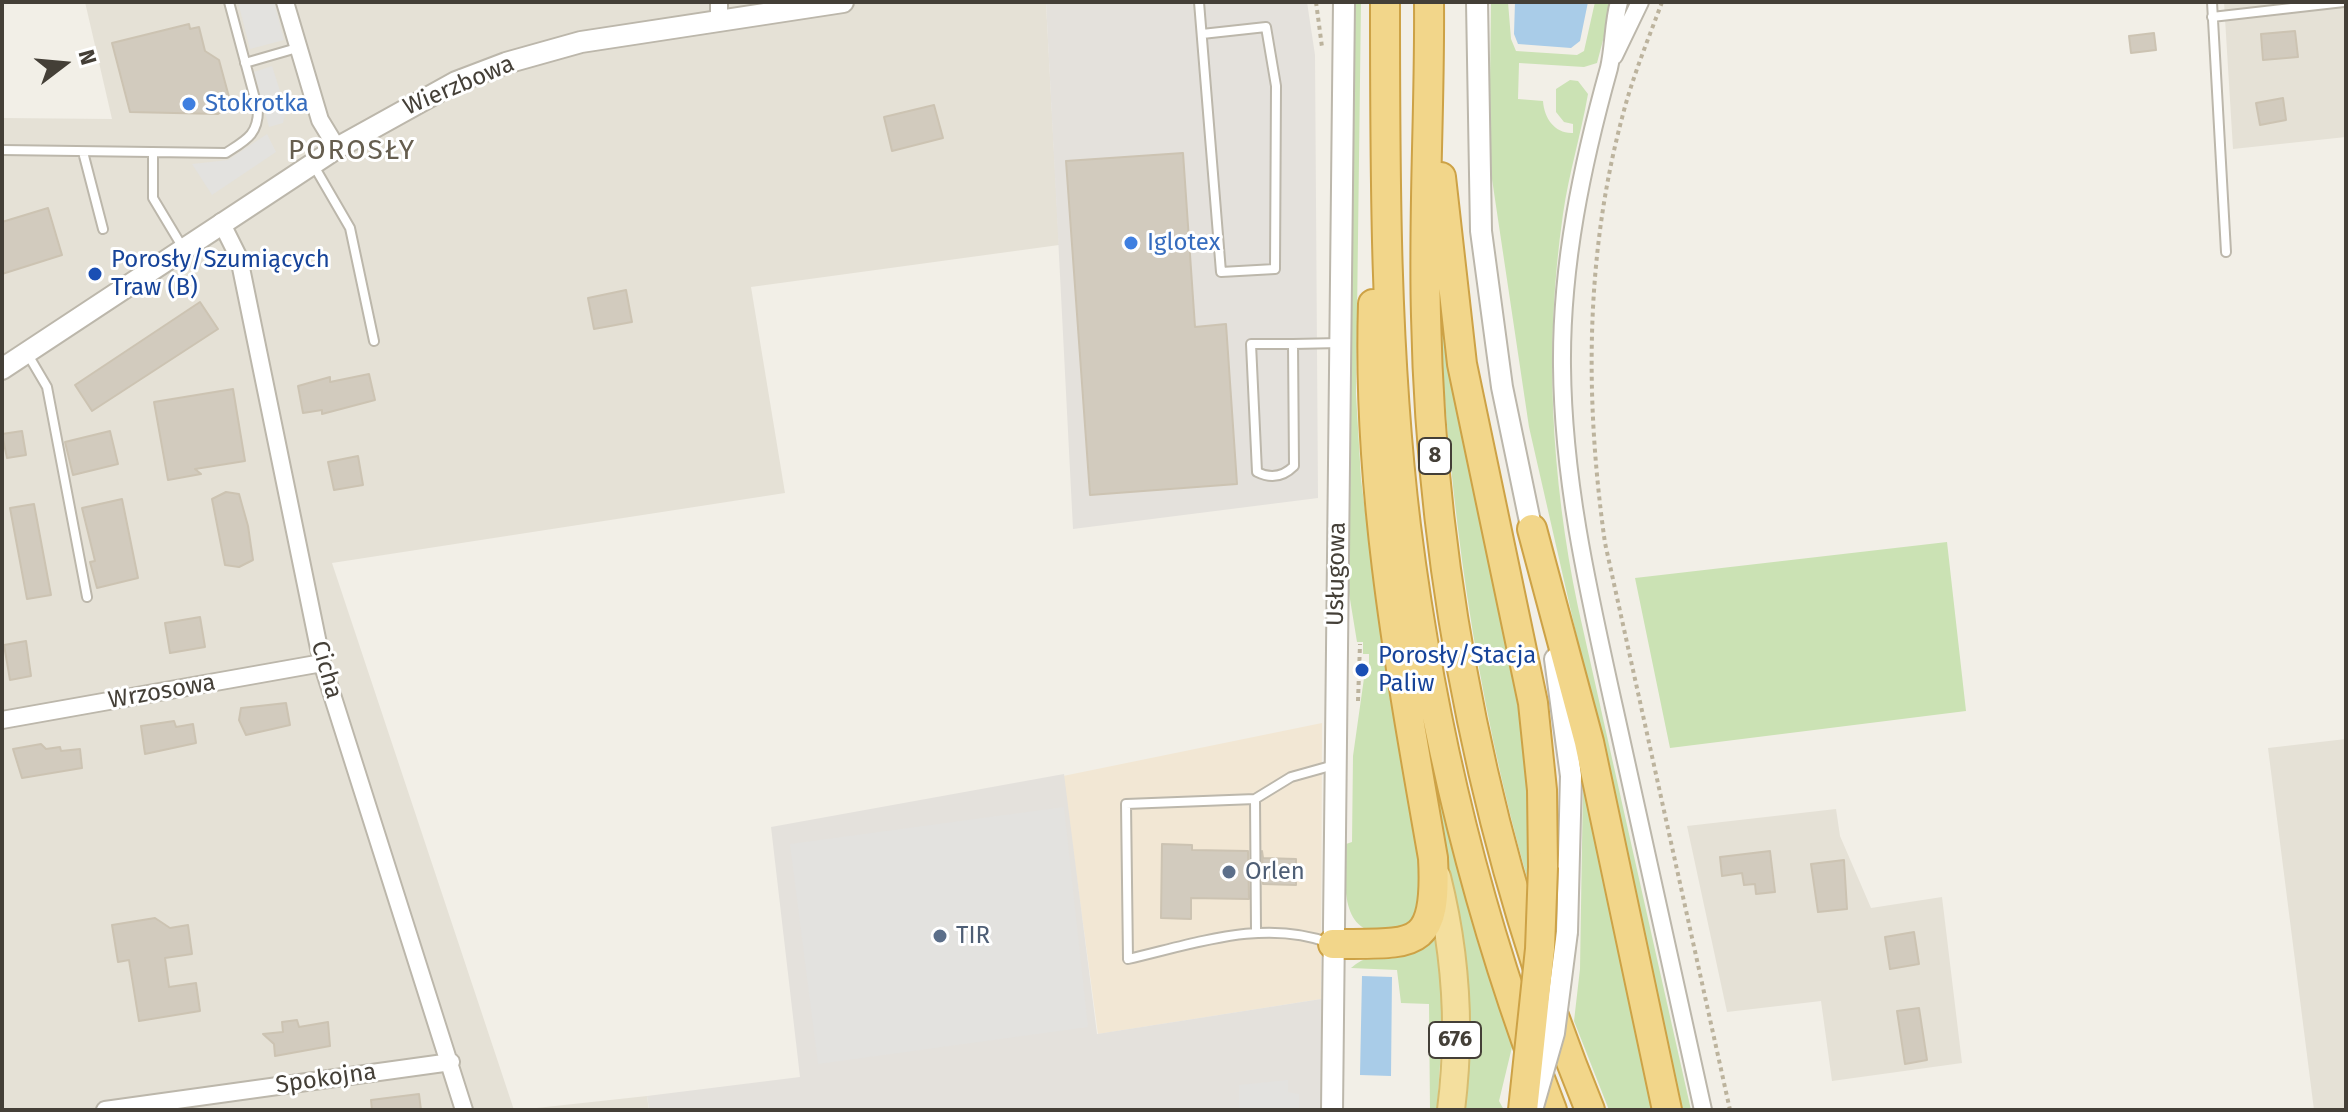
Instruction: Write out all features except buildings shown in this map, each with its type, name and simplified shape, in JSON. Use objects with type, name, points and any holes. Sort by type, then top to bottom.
[{"type":"highway","name":"8","points":[[1385,2],[1385,168],[1393,369],[1406,525],[1424,643],[1480,895],[1498,962],[1552,1110]]},
{"type":"highway","name":"8","points":[[1429,2],[1426,318],[1432,421],[1454,609],[1504,858],[1551,1010],[1590,1110]]},
{"type":"highway","points":[[1429,49],[1462,364],[1533,703],[1542,790],[1540,949],[1523,1110]]},
{"type":"highway","points":[[1333,944],[1388,944],[1408,940],[1423,930],[1435,901],[1433,858],[1396,644],[1372,425],[1374,286],[1385,168]]},
{"type":"highway","points":[[1532,529],[1589,742],[1667,1110]]},
{"type":"main road","name":"676","points":[[1433,858],[1454,970],[1451,1110]]},
{"type":"street","points":[[285,2],[320,120],[337,148]]},
{"type":"street","name":"Wierzbowa","points":[[2,369],[221,222],[413,102],[506,63],[581,42],[719,11],[843,2]]},
{"type":"street","points":[[1333,2],[1341,39]]},
{"type":"street","points":[[1341,39],[1344,2]]},
{"type":"street","points":[[1477,2],[1481,231],[1502,387],[1532,529],[1571,776],[1567,932],[1554,1033],[1532,1110]]},
{"type":"street","points":[[1610,65],[1619,2]]},
{"type":"street","points":[[1640,2],[1610,65],[1594,114],[1566,287],[1562,365],[1569,474],[1580,553],[1703,1110]]},
{"type":"street","name":"Usługowa","points":[[1332,1110],[1341,343],[1341,39]]},
{"type":"street","name":"Cicha","points":[[221,222],[239,258],[322,663],[464,1110]]},
{"type":"street","name":"Wrzosowa","points":[[2,720],[322,663]]},
{"type":"street","name":"Spokojna","points":[[105,1110],[451,1062]]},
{"type":"lane","points":[[2,150],[226,153],[258,128],[258,110],[229,2]]},
{"type":"lane","points":[[1199,2],[1221,272],[1275,269],[1276,86],[1266,27],[1202,34]]},
{"type":"lane","points":[[2212,2],[2226,252]]},
{"type":"lane","points":[[2212,17],[2344,2]]},
{"type":"lane","points":[[245,63],[297,48]]},
{"type":"lane","points":[[83,152],[103,229]]},
{"type":"lane","points":[[153,153],[153,198],[183,248]]},
{"type":"lane","points":[[312,164],[350,228],[374,341]]},
{"type":"lane","points":[[1293,344],[1294,466],[1285,475],[1266,477],[1257,472],[1251,344],[1341,343]]},
{"type":"lane","points":[[27,353],[47,387],[87,597]]},
{"type":"lane","points":[[1333,944],[1315,937],[1256,931],[1128,959],[1126,804],[1255,799],[1291,777],[1335,765]]},
{"type":"lane","points":[[1255,799],[1256,931]]},
{"type":"path","points":[[1662,2],[1621,120],[1606,198],[1589,364],[1594,458],[1605,543],[1730,1110]]},
{"type":"shaded area","points":[[85,2],[1046,2],[1059,245],[751,287],[785,493],[332,563],[514,1110],[2,1110],[2,118],[112,119]]},
{"type":"shaded area","points":[[238,2],[274,2],[284,40],[250,49]]},
{"type":"shaded area","points":[[1046,2],[1307,2],[1315,55],[1318,498],[1073,529]]},
{"type":"shaded area","points":[[2224,2],[2346,2],[2346,137],[2233,149]]},
{"type":"shaded area","points":[[272,66],[286,110],[283,123],[269,127],[254,72]]},
{"type":"shaded area","points":[[267,134],[276,152],[212,195],[192,164],[228,160]]},
{"type":"shaded area","points":[[1322,723],[1321,999],[1098,1034],[1063,776]]},
{"type":"shaded area","points":[[2346,739],[2346,1110],[2314,1110],[2268,748]]},
{"type":"shaded area","points":[[1064,774],[1097,1034],[1321,999],[1321,1110],[649,1110],[647,1096],[800,1077],[771,827]]},
{"type":"shaded area","name":"TIR","points":[[1064,807],[1088,1027],[818,1064],[790,844]]},
{"type":"shaded area","points":[[1836,809],[1840,836],[1871,908],[1942,897],[1962,1063],[1832,1081],[1821,1001],[1727,1012],[1687,826]]},
{"type":"shaded area","points":[[1288,1080],[1288,1092],[1299,1094],[1299,1110],[1239,1110],[1239,1085]]},
{"type":"shaded area","points":[[647,1096],[649,1110],[518,1110]]},
{"type":"green space","points":[[1353,2],[1361,2],[1356,394],[1361,479],[1386,677],[1426,893],[1411,925],[1380,932],[1366,929],[1357,922],[1350,911],[1345,884],[1346,844],[1352,842],[1353,756],[1365,671],[1369,670],[1369,654],[1363,654],[1363,642],[1357,642],[1349,593]]},
{"type":"green space","points":[[1491,2],[1508,2],[1511,39],[1516,51],[1577,55],[1584,51],[1595,2],[1613,2],[1597,63],[1584,67],[1519,63],[1518,99],[1543,101],[1552,124],[1561,131],[1573,133],[1573,124],[1564,122],[1556,112],[1556,89],[1570,80],[1578,81],[1588,94],[1566,199],[1557,263],[1552,362],[1556,460],[1578,607],[1691,1110],[1678,1110],[1630,870],[1529,427],[1489,159]]},
{"type":"green space","points":[[1443,308],[1516,678],[1529,803],[1528,881],[1493,740],[1467,597],[1450,454],[1439,309]]},
{"type":"green space","points":[[1947,542],[1966,711],[1670,748],[1635,578]]},
{"type":"green space","points":[[1403,624],[1462,882],[1513,1043],[1499,1101],[1504,1110],[1464,1110],[1450,885]]},
{"type":"green space","points":[[1583,783],[1656,1110],[1609,1110],[1574,1021],[1580,969]]},
{"type":"green space","points":[[1437,933],[1444,1004],[1437,1110],[1430,1110],[1429,1004],[1401,1003],[1397,970],[1351,968],[1372,957],[1416,948]]},
{"type":"water","points":[[1515,2],[1588,2],[1580,41],[1571,48],[1518,44],[1514,34]]},
{"type":"water","points":[[1362,976],[1392,977],[1391,1076],[1360,1075]]},
{"type":"place","name":"Stokrotka","points":[[189,104]]},
{"type":"place","name":"Iglotex","points":[[1131,243]]},
{"type":"place","name":"Porosły/Szumiących Traw (B)","points":[[95,274]]},
{"type":"place","name":"Porosły/Stacja Paliw","points":[[1362,670]]},
{"type":"place","name":"Orlen","points":[[1229,872]]},
{"type":"place","name":"TIR","points":[[940,936]]},
{"type":"district","name":"POROSŁY","points":[[352,151]]}]
